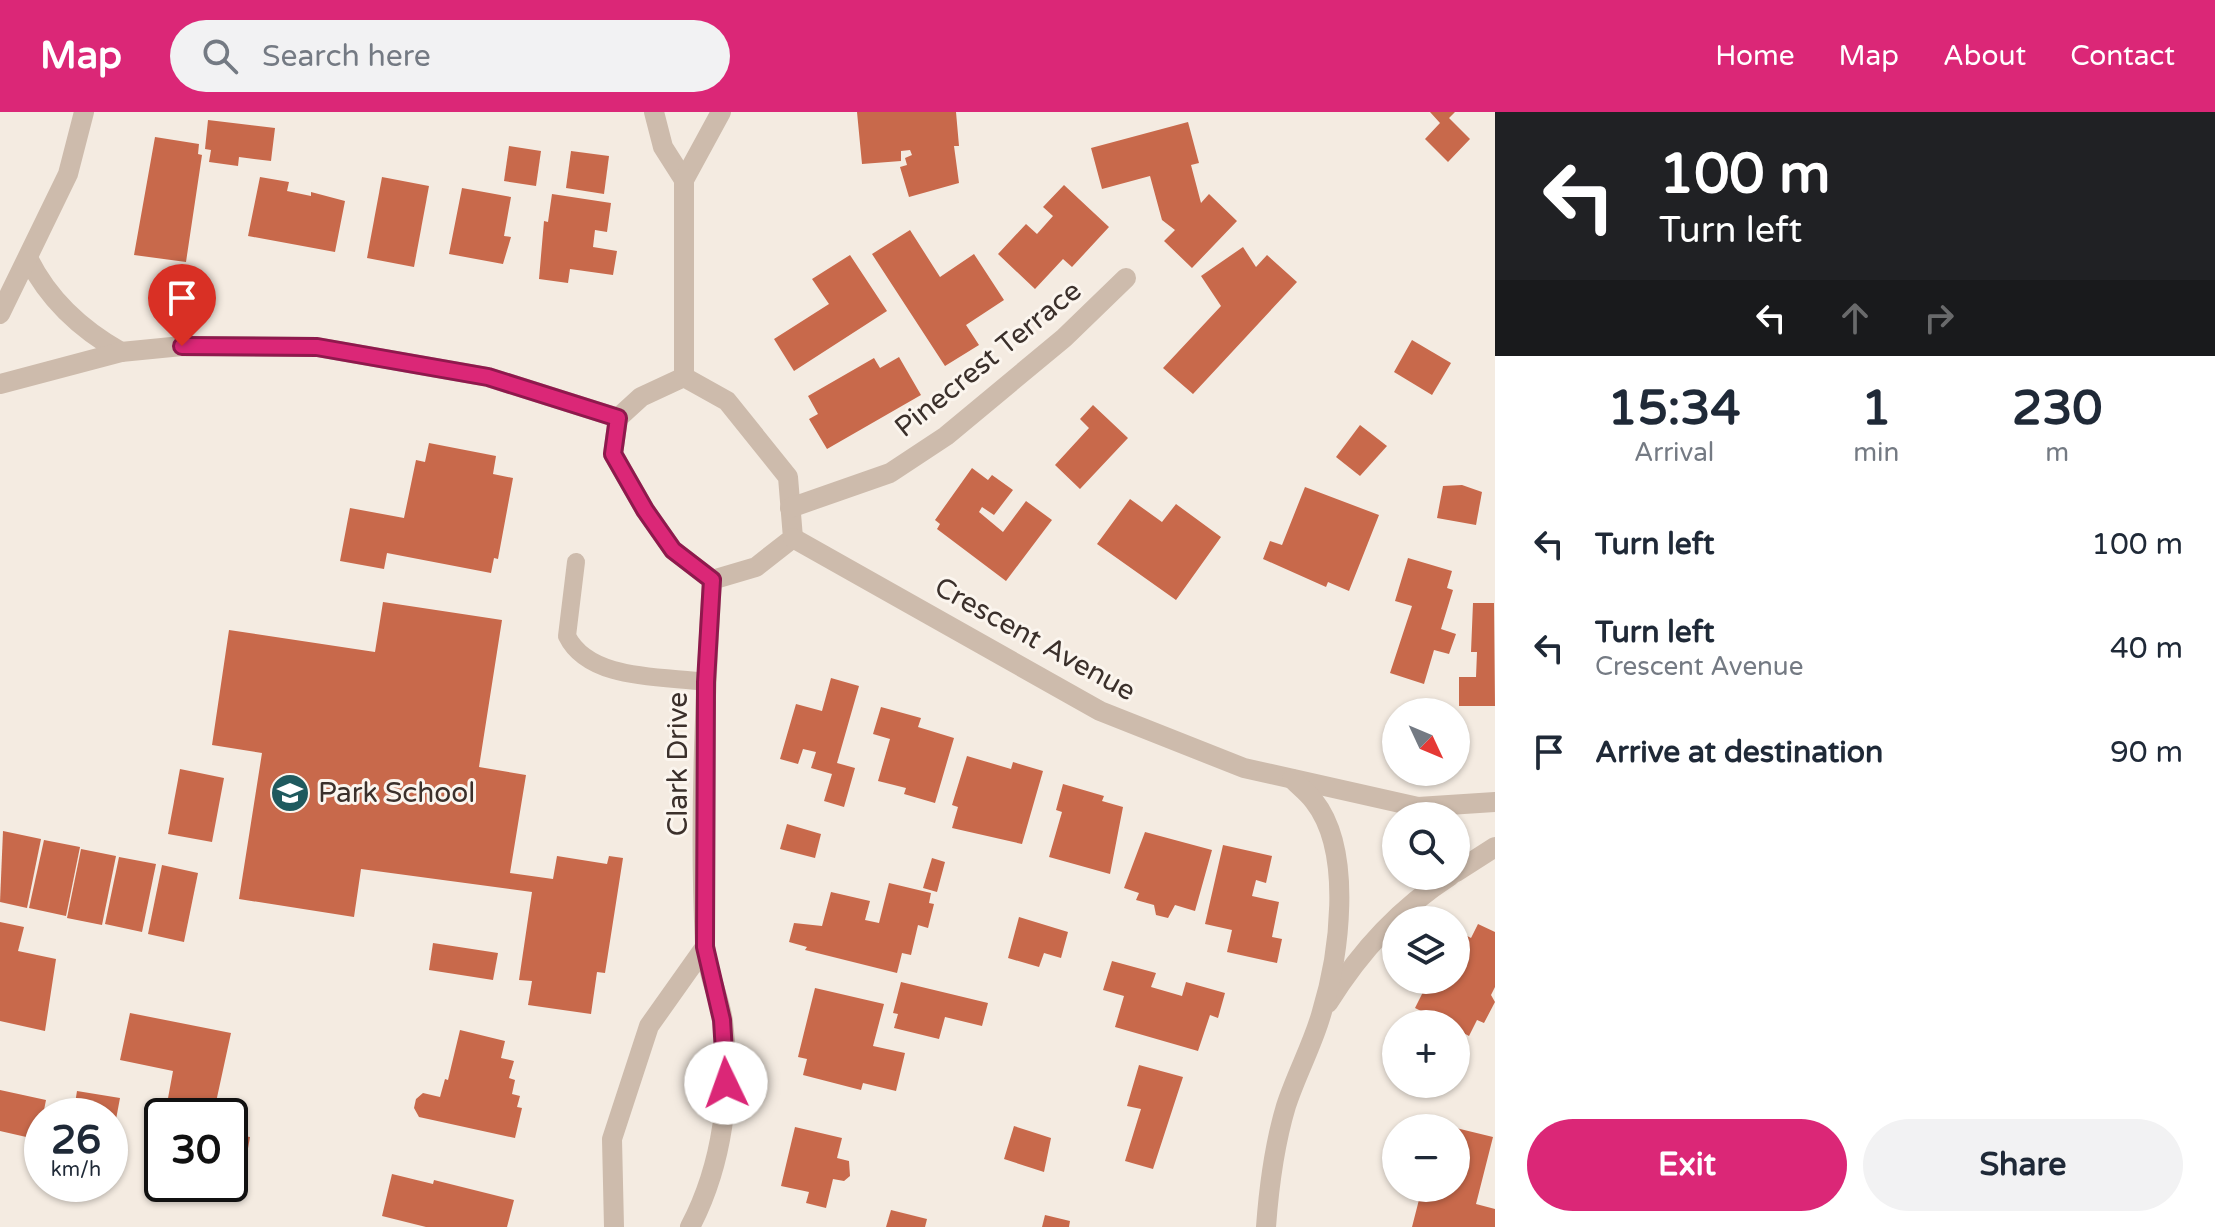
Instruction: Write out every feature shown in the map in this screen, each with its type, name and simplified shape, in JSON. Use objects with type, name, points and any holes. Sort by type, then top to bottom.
[{"type":"street","points":[[0,314],[29,260],[68,174],[84,112]]},
{"type":"street","points":[[654,112],[663,147],[684,180]]},
{"type":"street","points":[[684,377],[684,180],[721,112]]},
{"type":"street","points":[[29,260],[39,281],[88,334],[121,352]]},
{"type":"street","name":"Pinecrest Terrace","points":[[790,508],[890,473],[946,436],[1064,338],[1126,278]]},
{"type":"street","points":[[0,384],[121,352],[182,346],[317,347],[488,377],[618,418]]},
{"type":"street","points":[[684,377],[727,401],[788,477],[793,538],[756,567],[712,580],[673,550],[645,510],[613,454],[618,418],[641,397],[684,377]]},
{"type":"street","name":"Crescent Avenue","points":[[793,538],[1100,711],[1244,768],[1418,807],[1495,802]]},
{"type":"street","name":"Clark Drive","points":[[690,1227],[721,1141],[726,1083],[722,1020],[705,947],[706,682],[712,580]]},
{"type":"street","points":[[1266,1227],[1270,1175],[1286,1108],[1322,1013],[1337,932],[1340,876],[1328,829],[1315,802],[1291,778]]},
{"type":"street","points":[[1470,863],[1495,847]]},
{"type":"street","points":[[1322,1013],[1350,968],[1395,919],[1432,890]]},
{"type":"street","points":[[614,1227],[612,1139],[649,1026],[705,947]]},
{"type":"lane","points":[[576,562],[567,636],[572,646],[605,668],[706,682]]},
{"type":"building","points":[[857,112],[956,112],[959,146],[954,146],[959,183],[909,197],[900,167],[907,165],[905,158],[912,155],[910,150],[901,151],[901,161],[862,164]]},
{"type":"building","points":[[1430,112],[1455,112],[1449,118],[1470,139],[1448,162],[1425,139],[1440,123]]},
{"type":"building","points":[[208,120],[275,128],[271,161],[239,157],[238,166],[209,162],[211,150],[205,149]]},
{"type":"building","points":[[1188,122],[1199,163],[1191,165],[1201,203],[1209,194],[1237,221],[1192,268],[1164,241],[1175,230],[1162,220],[1150,176],[1102,189],[1091,148]]},
{"type":"building","points":[[155,137],[199,144],[198,154],[202,155],[186,262],[134,255]]},
{"type":"building","points":[[509,146],[541,151],[536,186],[504,181]]},
{"type":"building","points":[[571,151],[609,156],[604,194],[566,188]]},
{"type":"building","points":[[260,177],[289,182],[287,191],[311,196],[311,192],[345,201],[335,252],[248,236]]},
{"type":"building","points":[[382,177],[429,186],[414,267],[367,258]]},
{"type":"building","points":[[1064,185],[1109,227],[1072,267],[1063,259],[1035,289],[998,254],[1026,224],[1037,234],[1053,216],[1043,207]]},
{"type":"building","points":[[462,188],[511,197],[504,236],[511,237],[503,264],[449,254]]},
{"type":"building","points":[[552,194],[611,203],[607,232],[595,230],[593,247],[617,251],[613,275],[570,269],[568,283],[539,279],[544,221],[548,222]]},
{"type":"building","points":[[910,230],[940,277],[974,254],[1004,300],[966,325],[979,345],[945,366],[872,254]]},
{"type":"building","points":[[1243,247],[1256,267],[1267,255],[1297,282],[1193,394],[1163,368],[1221,306],[1201,276]]},
{"type":"building","points":[[850,255],[887,311],[794,371],[774,339],[829,304],[812,279]]},
{"type":"building","points":[[1412,340],[1451,363],[1432,395],[1394,372]]},
{"type":"building","points":[[899,357],[921,395],[827,449],[809,419],[818,414],[808,396],[874,358],[880,368]]},
{"type":"building","points":[[1093,405],[1128,438],[1080,489],[1055,465],[1089,428],[1080,419]]},
{"type":"building","points":[[1360,425],[1387,446],[1360,476],[1336,457]]},
{"type":"building","points":[[429,443],[496,456],[493,474],[513,478],[498,559],[494,558],[491,573],[387,553],[384,569],[340,561],[350,508],[404,518],[416,460],[425,462]]},
{"type":"building","points":[[972,468],[988,480],[992,475],[1013,490],[994,515],[982,507],[979,512],[1003,532],[1026,501],[1052,520],[1006,581],[937,529],[940,524],[935,520]]},
{"type":"building","points":[[1462,485],[1482,492],[1476,525],[1437,518],[1443,486]]},
{"type":"building","points":[[1305,487],[1379,515],[1349,591],[1328,582],[1326,587],[1263,559],[1270,541],[1282,545]]},
{"type":"building","points":[[1130,499],[1162,522],[1176,504],[1221,537],[1176,600],[1097,544]]},
{"type":"building","points":[[1408,558],[1452,571],[1447,588],[1453,590],[1441,629],[1456,634],[1449,654],[1434,650],[1424,684],[1390,673],[1412,606],[1395,601]]},
{"type":"building","points":[[383,602],[502,620],[479,767],[526,775],[510,873],[553,879],[557,856],[607,864],[609,856],[623,858],[605,973],[597,972],[591,1014],[528,1005],[532,981],[519,980],[532,892],[361,869],[354,917],[239,899],[262,753],[212,745],[229,630],[375,652]]},
{"type":"building","points":[[1473,603],[1494,603],[1495,706],[1470,706],[1470,698],[1459,698],[1459,677],[1476,677],[1477,652],[1471,652]]},
{"type":"building","points":[[831,678],[859,686],[837,763],[855,768],[844,807],[824,801],[832,774],[811,768],[816,752],[803,749],[798,764],[780,759],[796,704],[822,711]]},
{"type":"building","points":[[881,707],[921,718],[918,727],[954,738],[935,803],[904,794],[906,788],[878,781],[890,739],[873,734]]},
{"type":"building","points":[[967,756],[1011,769],[1013,762],[1043,771],[1022,844],[952,828],[958,807],[952,805]]},
{"type":"building","points":[[180,769],[224,778],[212,842],[168,834]]},
{"type":"building","points":[[1063,784],[1104,796],[1102,801],[1123,807],[1110,874],[1049,857],[1062,812],[1056,810]]},
{"type":"building","points":[[787,824],[821,834],[815,858],[780,849]]},
{"type":"building","points":[[3,831],[41,839],[27,908],[0,902]]},
{"type":"building","points":[[1145,832],[1212,850],[1195,911],[1175,905],[1168,918],[1156,915],[1154,905],[1136,900],[1139,893],[1124,888]]},
{"type":"building","points":[[44,840],[80,847],[66,916],[29,908]]},
{"type":"building","points":[[1223,845],[1272,856],[1266,883],[1256,880],[1252,896],[1279,902],[1272,937],[1282,939],[1277,963],[1227,952],[1232,930],[1205,924]]},
{"type":"building","points":[[81,849],[116,856],[102,925],[67,918]]},
{"type":"building","points":[[119,857],[156,864],[142,932],[105,924]]},
{"type":"building","points":[[932,858],[945,862],[937,892],[923,888]]},
{"type":"building","points":[[162,865],[198,873],[184,942],[148,934]]},
{"type":"building","points":[[889,883],[931,893],[929,903],[934,904],[928,928],[918,925],[911,955],[902,953],[897,973],[805,950],[807,947],[789,942],[794,923],[822,926],[831,892],[870,901],[865,920],[879,923]]},
{"type":"building","points":[[1019,917],[1068,932],[1061,958],[1044,953],[1039,967],[1008,958]]},
{"type":"building","points":[[0,922],[24,927],[18,951],[56,959],[45,1031],[0,1021]]},
{"type":"building","points":[[1478,924],[1495,932],[1495,987],[1491,995],[1495,1002],[1484,1023],[1477,1020],[1470,1034],[1470,1010],[1415,1008],[1422,994],[1470,994],[1471,938]]},
{"type":"building","points":[[433,943],[498,953],[493,980],[429,970]]},
{"type":"building","points":[[1112,961],[1156,973],[1151,987],[1182,996],[1186,982],[1225,993],[1218,1018],[1210,1015],[1198,1051],[1115,1027],[1124,996],[1103,990]]},
{"type":"building","points":[[901,982],[988,1003],[982,1026],[945,1017],[939,1039],[894,1028],[898,1014],[893,1013]]},
{"type":"building","points":[[815,988],[884,1004],[873,1046],[905,1053],[896,1091],[863,1083],[861,1090],[803,1075],[807,1059],[798,1057]]},
{"type":"building","points":[[130,1013],[231,1033],[217,1098],[168,1098],[173,1071],[120,1060]]},
{"type":"building","points":[[460,1030],[505,1041],[501,1058],[514,1061],[509,1078],[515,1080],[512,1094],[520,1096],[517,1107],[522,1108],[515,1138],[419,1117],[414,1108],[416,1099],[423,1093],[440,1097],[445,1079],[448,1080]]},
{"type":"building","points":[[1139,1065],[1183,1077],[1153,1169],[1125,1161],[1141,1109],[1127,1106]]},
{"type":"building","points":[[0,1090],[37,1098],[24,1098],[24,1136],[0,1131]]},
{"type":"building","points":[[77,1091],[120,1098],[76,1098]]},
{"type":"building","points":[[1014,1126],[1051,1138],[1044,1172],[1004,1159]]},
{"type":"building","points":[[795,1127],[842,1138],[837,1158],[849,1161],[850,1176],[844,1181],[833,1179],[826,1208],[806,1203],[809,1192],[781,1186]]},
{"type":"building","points":[[1470,1131],[1493,1137],[1476,1204],[1495,1209],[1495,1227],[1412,1227],[1418,1202],[1470,1202]]},
{"type":"building","points":[[392,1174],[433,1184],[434,1180],[514,1200],[507,1227],[426,1227],[382,1216]]},
{"type":"building","points":[[891,1210],[927,1219],[925,1227],[886,1227]]},
{"type":"building","points":[[1045,1215],[1070,1221],[1069,1227],[1042,1227]]},
{"type":"place","name":"Park School","points":[[290,793]]},
{"type":"route","points":[[182,346],[317,347],[488,377],[618,418],[613,454],[645,510],[673,550],[712,580],[706,682],[705,947],[722,1020],[726,1083]]}]
